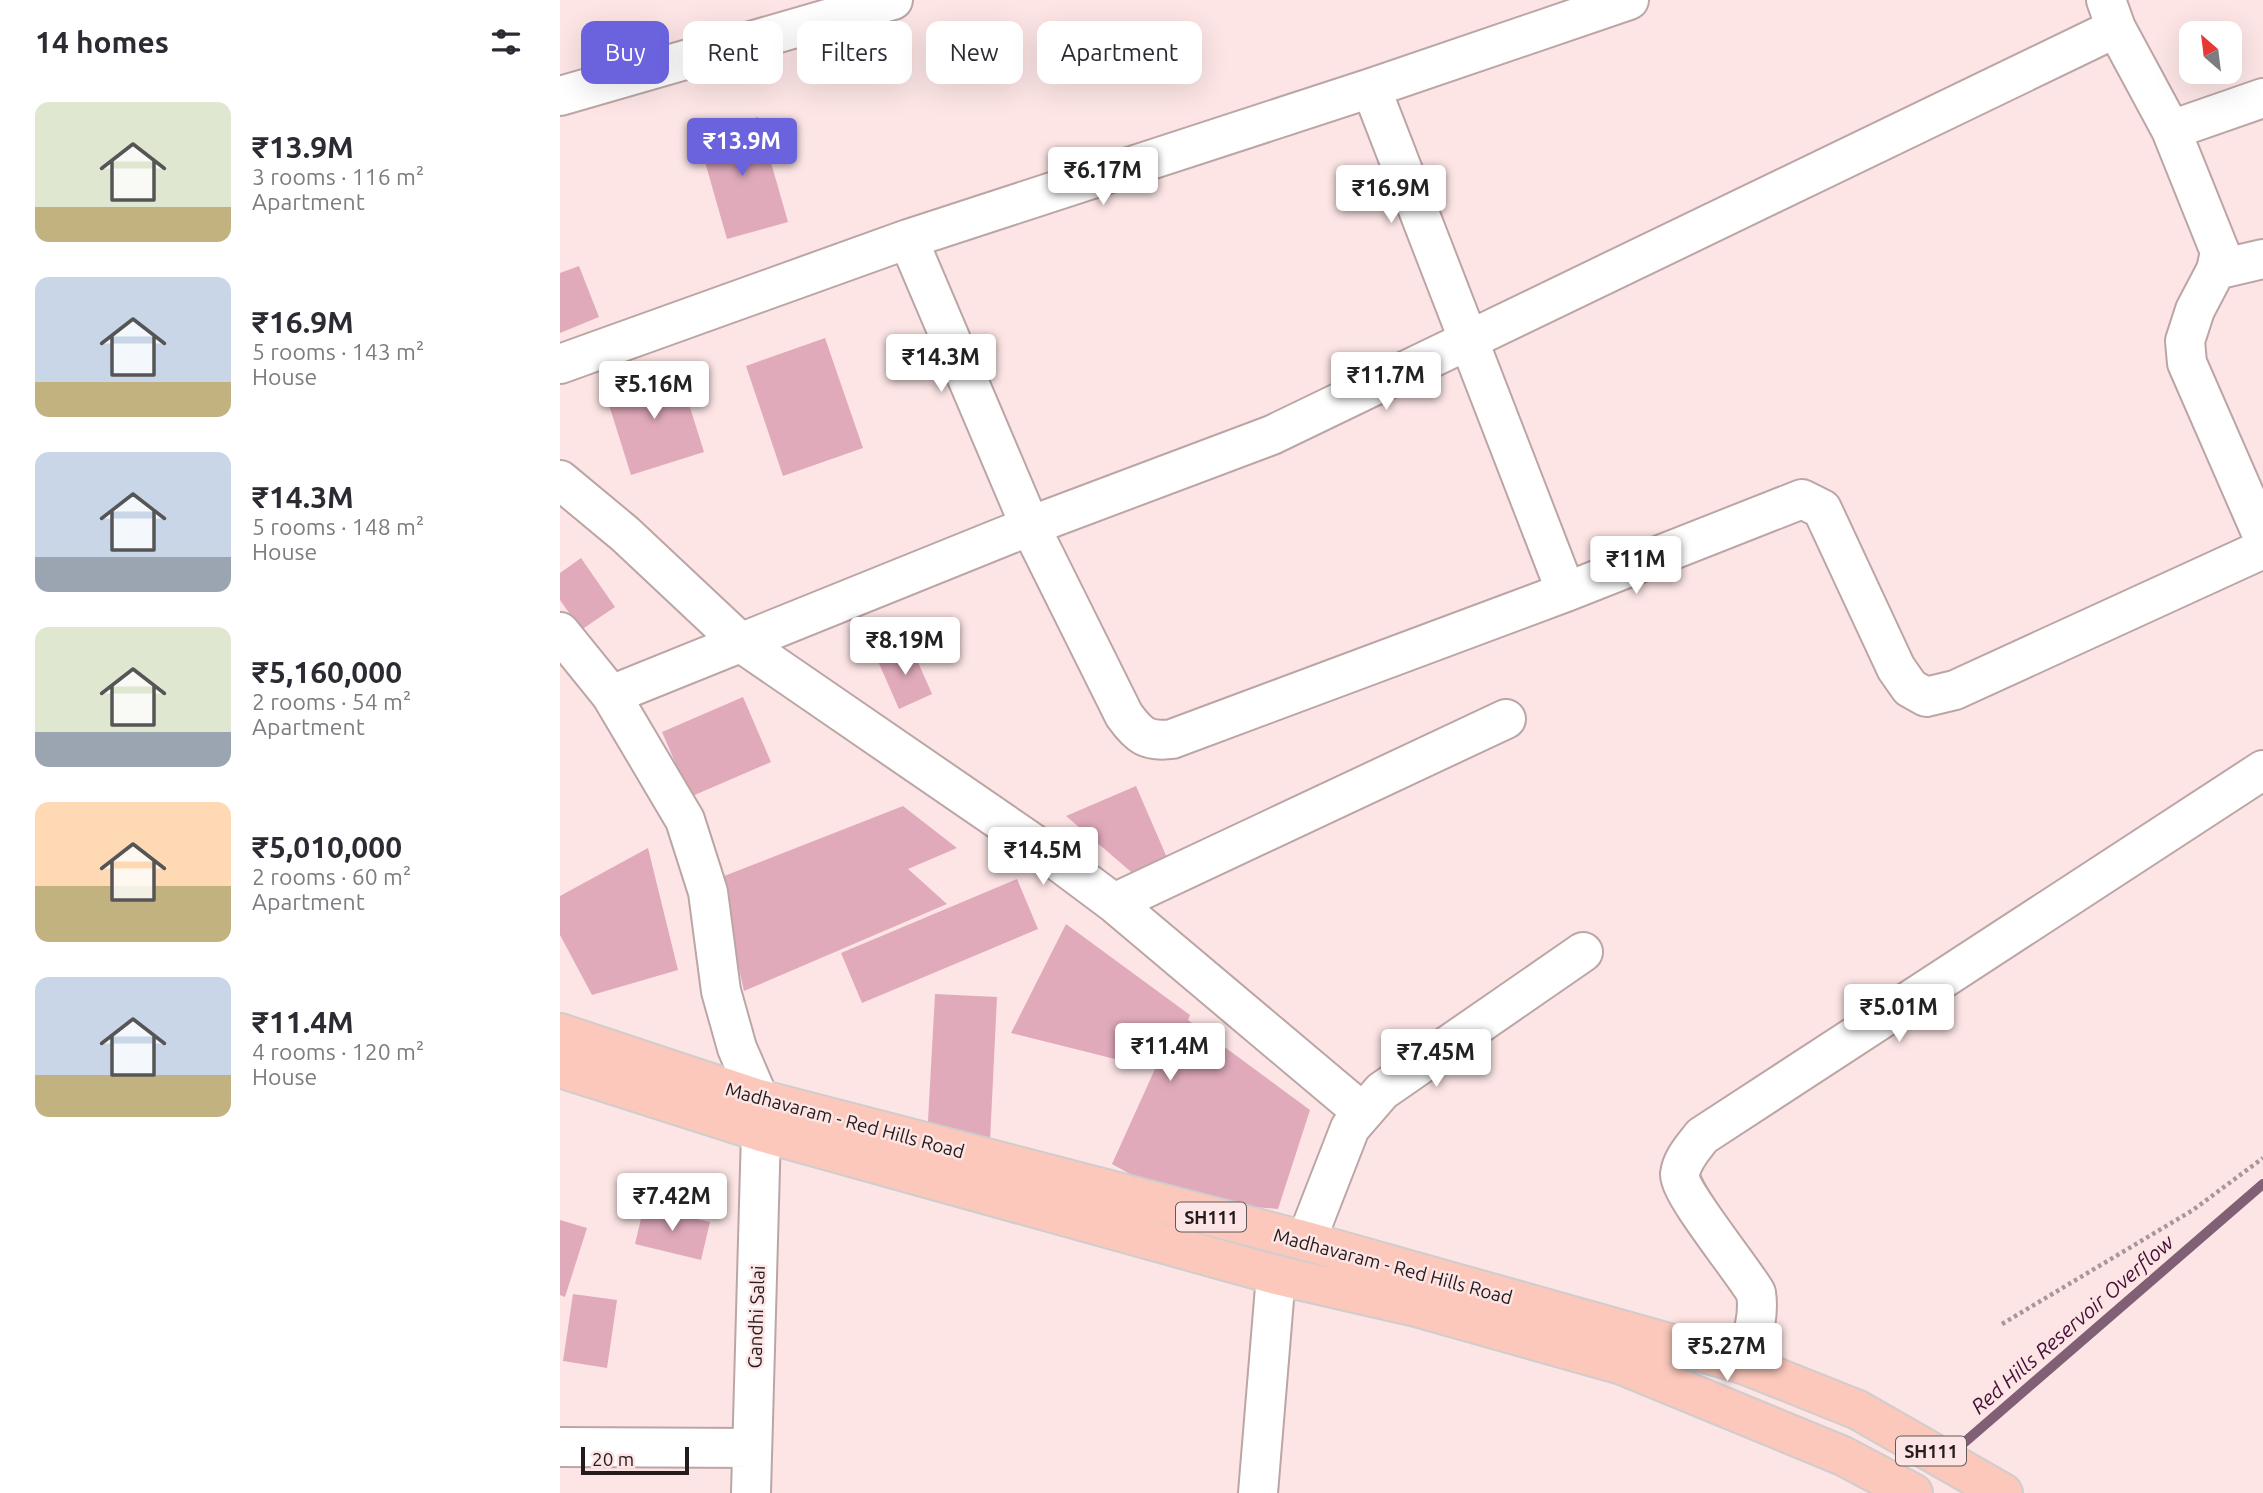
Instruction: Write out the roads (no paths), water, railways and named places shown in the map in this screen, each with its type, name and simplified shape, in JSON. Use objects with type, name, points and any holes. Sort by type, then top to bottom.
[{"type":"main road","name":"Madhavaram - Red Hills Road","points":[[560,1033],[760,1115],[1276,1275],[1416,1307],[1622,1365],[1843,1456],[1913,1493]]},
{"type":"main road","name":"Madhavaram - Red Hills Road","points":[[560,1068],[1306,1241],[1706,1353],[1743,1364],[1858,1410],[2003,1493]]},
{"type":"street","points":[[560,96],[893,0]]},
{"type":"street","points":[[560,364],[908,239],[1371,88],[1629,0]]},
{"type":"street","points":[[611,695],[1030,526],[1272,435],[1468,339],[2111,14],[2171,130],[2220,252],[2216,270],[2195,310],[2185,341],[2187,363],[2263,537]]},
{"type":"street","points":[[1371,88],[1566,592]]},
{"type":"street","points":[[2171,130],[2263,98]]},
{"type":"street","points":[[908,239],[1030,526],[1124,715],[1137,733],[1151,741],[1172,738],[1566,592],[1802,499],[1811,501],[1822,509],[1896,668],[1910,688],[1926,697],[1955,690],[2263,549]]},
{"type":"street","points":[[2216,270],[2263,259]]},
{"type":"street","points":[[560,480],[625,534],[740,642],[1047,853],[1114,904],[1361,1111]]},
{"type":"street","points":[[560,632],[611,695],[685,820],[708,891],[720,991],[760,1115]]},
{"type":"street","points":[[1114,904],[1506,719]]},
{"type":"street","points":[[1743,1364],[1759,1310],[1756,1293],[1688,1196],[1680,1176],[1685,1158],[1702,1136],[2263,770]]},
{"type":"street","points":[[1306,1241],[1350,1128],[1361,1111],[1382,1091],[1583,952]]},
{"type":"street","name":"Gandhi Salai","points":[[751,1493],[760,1115]]},
{"type":"street","points":[[1258,1493],[1276,1275]]},
{"type":"street","points":[[1692,1394],[1706,1353]]},
{"type":"street","points":[[560,1447],[752,1448]]},
{"type":"waterway","name":"Red Hills Reservoir Overflow","points":[[1951,1454],[2263,1184]]}]
